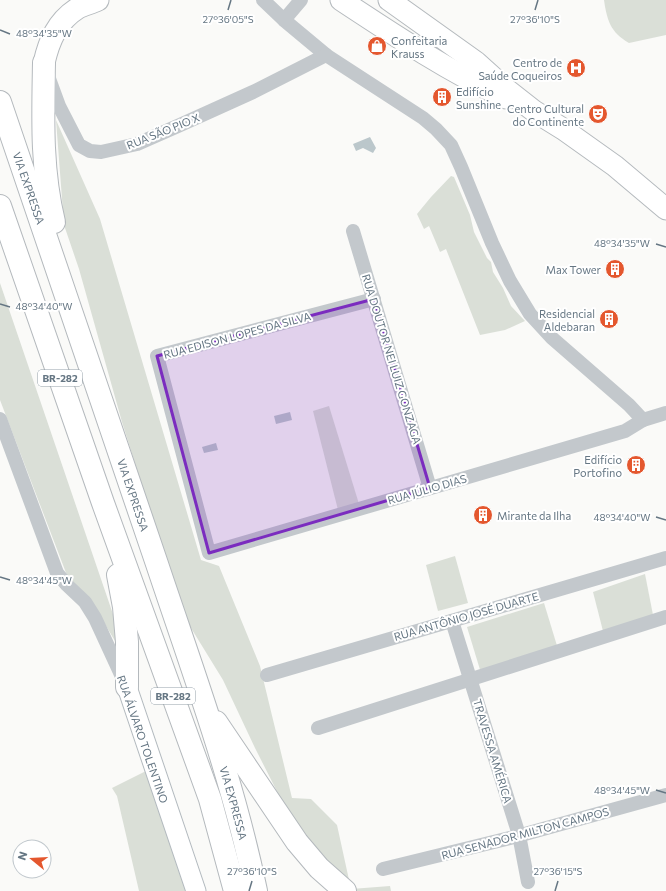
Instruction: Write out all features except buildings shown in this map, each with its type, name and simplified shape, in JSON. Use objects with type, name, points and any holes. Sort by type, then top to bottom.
[{"type":"highway","points":[[44,63],[43,137],[46,182],[80,334]]},
{"type":"highway","name":"VIA EXPRESSA","points":[[0,102],[80,334],[204,705],[243,836],[248,890]]},
{"type":"highway","name":"VIA EXPRESSA","points":[[0,206],[103,503],[210,799],[248,890]]},
{"type":"highway","points":[[103,503],[124,607],[127,642],[127,687]]},
{"type":"highway","points":[[204,705],[297,842],[319,868],[345,891]]},
{"type":"main road","points":[[44,63],[48,45],[54,32],[65,19],[78,8],[98,0]]},
{"type":"main road","points":[[341,0],[387,31],[462,76],[534,111]]},
{"type":"main road","points":[[389,0],[476,62],[506,89],[534,111],[563,129],[615,166],[666,209]]},
{"type":"main road","name":"RUA ÁLVARO TOLENTINO","points":[[127,687],[196,891]]},
{"type":"street","points":[[263,0],[284,20],[326,55],[423,118],[436,129],[450,145],[510,282],[530,314],[552,338],[630,405],[643,420]]},
{"type":"street","points":[[284,20],[301,0]]},
{"type":"street","name":"RUA SÃO PIO X","points":[[44,63],[59,106],[79,145],[90,151],[101,152],[137,144],[240,98],[326,55]]},
{"type":"street","name":"RUA DOUTOR NEI LUIZ GONZAGA","points":[[354,231],[430,488]]},
{"type":"street","name":"RUA EDISON LOPES DA SILVA","points":[[209,553],[157,356],[374,299]]},
{"type":"street","name":"RUA JÚLIO DIAS","points":[[209,553],[625,431],[643,420],[666,413]]},
{"type":"street","name":"RUA ÁLVARO TOLENTINO","points":[[0,420],[57,573],[85,602],[95,618],[127,687]]},
{"type":"street","name":"RUA ANTÔNIO JOSÉ DUARTE","points":[[267,675],[666,558]]},
{"type":"street","points":[[318,728],[666,617]]},
{"type":"street","name":"TRAVESSA AMÉRICA","points":[[452,621],[519,835],[528,882]]},
{"type":"street","name":"RUA SENADOR MILTON CAMPOS","points":[[383,869],[519,835],[666,795]]},
{"type":"highlighted area","points":[[374,299],[430,488],[209,553],[157,356]]},
{"type":"shaded area","points":[[604,0],[666,0],[666,35],[629,43],[623,39],[610,25],[606,14]]},
{"type":"shaded area","points":[[56,120],[100,219],[201,560],[219,566],[260,666],[292,798],[311,799],[337,825],[351,889],[390,886],[391,891],[349,891],[294,825],[223,680],[183,615],[122,422],[79,269],[64,225]]},
{"type":"shaded area","points":[[370,137],[376,148],[373,153],[363,148],[356,151],[353,144]]},
{"type":"shaded area","points":[[451,176],[454,177],[470,215],[474,232],[487,258],[491,262],[493,272],[503,288],[511,306],[525,321],[505,330],[480,335],[446,249],[440,252],[429,226],[424,229],[417,214]]},
{"type":"shaded area","points":[[0,283],[116,623],[115,641],[97,611],[68,578],[0,400]]},
{"type":"shaded area","points":[[329,406],[359,504],[338,510],[313,411]]},
{"type":"shaded area","points":[[290,412],[292,420],[276,424],[274,416]]},
{"type":"shaded area","points":[[216,443],[218,450],[204,453],[202,447]]},
{"type":"shaded area","points":[[455,556],[468,603],[438,611],[426,565]]},
{"type":"shaded area","points":[[645,574],[653,615],[604,635],[593,592]]},
{"type":"shaded area","points":[[544,603],[558,649],[481,673],[467,627]]},
{"type":"shaded area","points":[[146,771],[188,891],[139,891],[117,796],[112,788]]},
{"type":"place","name":"Confeitaria Krauss","points":[[377,46]]},
{"type":"place","name":"Centro de Saúde Coqueiros","points":[[576,68]]},
{"type":"place","name":"Edifício Sunshine","points":[[442,97]]},
{"type":"place","name":"Centro Cultural do Continente","points":[[598,114]]},
{"type":"place","name":"Max Tower","points":[[615,269]]},
{"type":"place","name":"Residencial Aldebaran","points":[[609,319]]},
{"type":"place","name":"Edifício Portofino","points":[[636,465]]},
{"type":"place","name":"Mirante da Ilha","points":[[483,515]]}]
